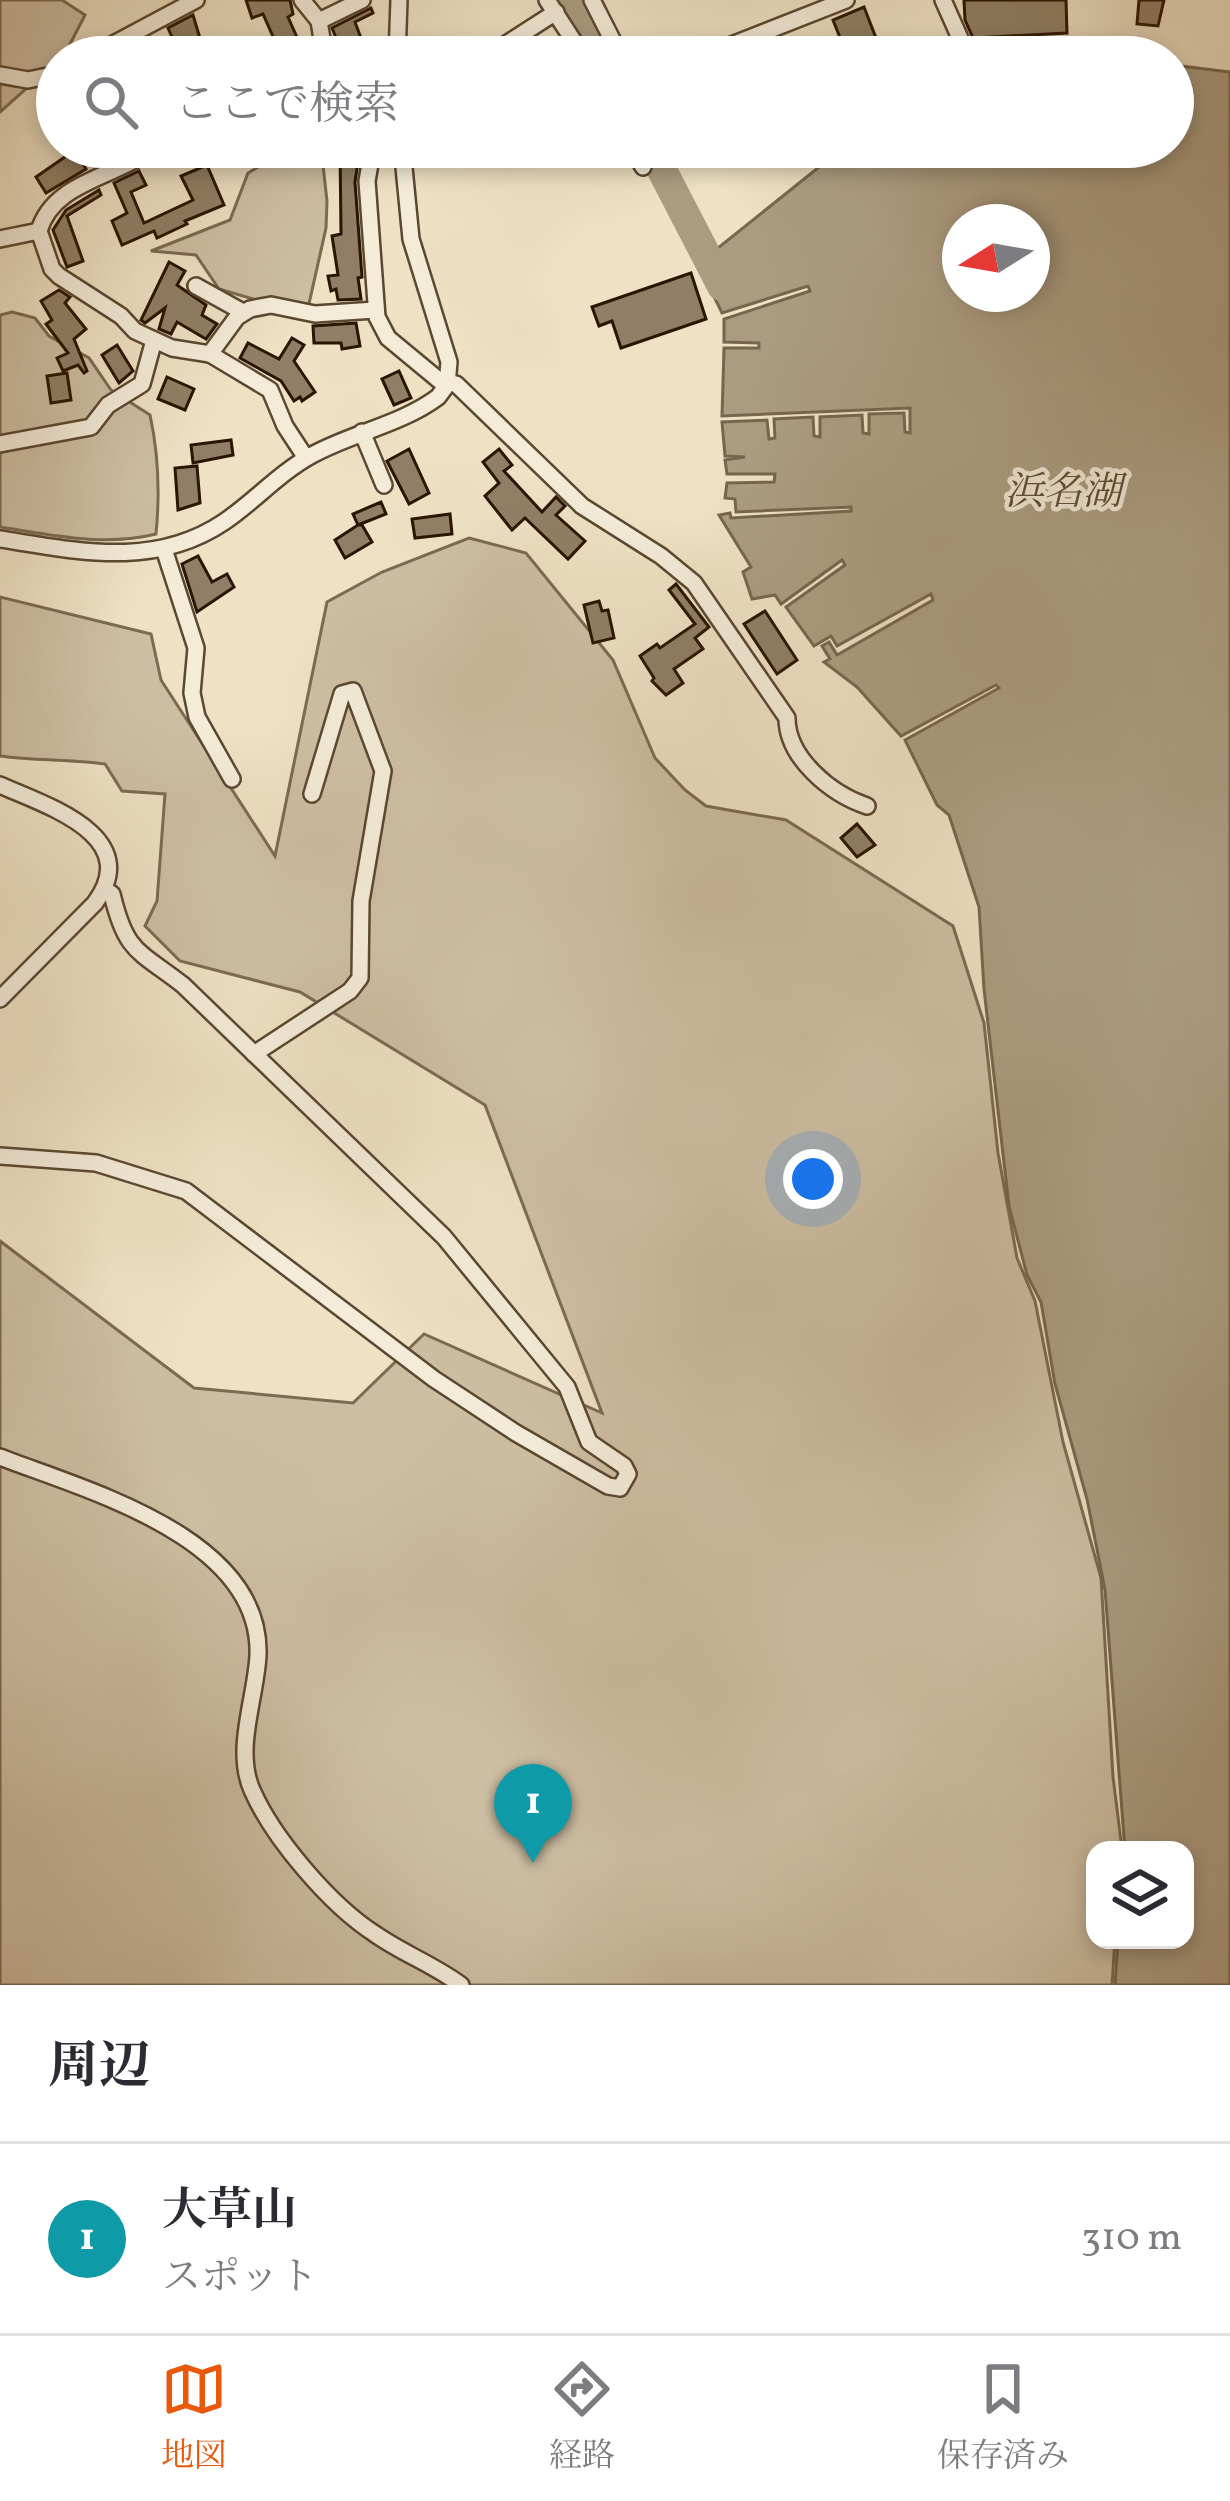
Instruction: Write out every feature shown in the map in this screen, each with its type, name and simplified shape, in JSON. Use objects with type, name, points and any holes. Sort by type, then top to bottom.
[{"type":"street","points":[[128,36],[196,0]]},
{"type":"street","points":[[302,0],[319,21],[322,36]]},
{"type":"street","points":[[319,21],[362,0]]},
{"type":"street","points":[[398,36],[399,0]]},
{"type":"street","points":[[592,0],[610,36]]},
{"type":"street","points":[[754,36],[846,0]]},
{"type":"street","points":[[943,0],[959,36]]},
{"type":"street","points":[[513,36],[552,6],[571,36]]},
{"type":"street","points":[[0,75],[36,78]]},
{"type":"street","points":[[0,238],[39,231],[58,198],[125,168]]},
{"type":"street","points":[[369,168],[375,310],[388,338],[446,384],[456,384],[582,506],[694,583],[787,718],[794,751],[815,773],[867,806]]},
{"type":"street","points":[[0,539],[94,554],[164,549],[220,525],[306,458],[432,402],[446,384],[449,362],[411,239],[405,168]]},
{"type":"street","points":[[39,231],[55,273],[121,316],[135,332],[210,354],[269,390],[306,458]]},
{"type":"street","points":[[196,286],[243,312]]},
{"type":"street","points":[[210,354],[243,312],[271,305],[315,314],[375,310]]},
{"type":"street","points":[[0,444],[91,428],[108,405],[142,384],[154,340]]},
{"type":"street","points":[[362,432],[384,485]]},
{"type":"street","points":[[164,549],[196,648],[193,693],[197,717],[232,779]]},
{"type":"street","points":[[254,1054],[350,992],[360,978],[360,914],[383,771],[353,691],[341,694],[312,794]]},
{"type":"street","points":[[0,786],[66,814],[94,835],[107,861],[104,889],[95,903],[0,999]]},
{"type":"street","points":[[0,1156],[96,1163],[186,1192],[461,1397],[608,1486],[624,1485],[627,1469],[589,1442],[567,1387],[444,1238],[184,985],[134,950],[123,932],[112,894],[104,889]]},
{"type":"street","points":[[0,1457],[148,1515],[180,1534],[222,1571],[248,1607],[256,1630],[257,1665],[245,1754],[254,1794],[304,1868],[332,1899],[380,1938],[461,1985]]},
{"type":"shaded area","points":[[0,0],[62,0],[85,15],[74,36],[36,36],[36,80],[0,112]]},
{"type":"shaded area","points":[[256,168],[323,168],[326,228],[308,308],[297,312],[219,289],[196,255],[151,251],[230,220],[248,173]]},
{"type":"shaded area","points":[[12,312],[35,318],[49,336],[89,358],[111,390],[150,415],[158,475],[156,534],[98,540],[0,527],[0,315]]},
{"type":"shaded area","points":[[469,538],[526,553],[613,660],[655,758],[685,790],[706,806],[786,820],[953,926],[984,1023],[998,1153],[1017,1258],[1035,1301],[1063,1442],[1101,1578],[1121,1841],[1086,1841],[1086,1949],[1114,1949],[1112,1985],[0,1985],[0,1241],[194,1388],[353,1403],[424,1334],[602,1413],[485,1105],[300,992],[180,961],[145,926],[157,901],[165,794],[122,791],[105,764],[0,756],[0,597],[151,634],[161,680],[275,856],[327,602],[382,572]]},
{"type":"water","name":"浜名湖","points":[[1194,68],[1230,72],[1230,1985],[1115,1985],[1117,1949],[1194,1949],[1194,1841],[1124,1841],[1105,1590],[1087,1499],[1055,1384],[1041,1302],[1027,1275],[1009,1206],[979,907],[949,815],[937,805],[905,740],[999,688],[996,685],[901,736],[857,687],[824,662],[830,659],[822,646],[829,642],[837,655],[933,600],[931,594],[837,646],[831,636],[814,646],[786,607],[845,565],[842,560],[781,604],[775,595],[752,599],[743,572],[751,567],[719,515],[851,511],[851,507],[736,512],[735,499],[725,498],[727,483],[774,482],[775,474],[727,474],[725,460],[745,457],[725,456],[722,422],[767,420],[769,439],[775,438],[774,419],[813,417],[814,436],[820,437],[820,417],[862,415],[863,433],[869,434],[869,414],[904,413],[905,432],[910,433],[910,408],[722,416],[724,348],[759,348],[759,343],[724,342],[724,319],[810,291],[808,286],[722,313],[698,264],[818,168],[1194,168]]},
{"type":"building","points":[[246,0],[290,0],[293,14],[288,17],[296,36],[273,36],[263,14],[252,18]]},
{"type":"building","points":[[964,0],[1066,0],[1067,33],[972,36]]},
{"type":"building","points":[[1139,0],[1164,0],[1158,26],[1137,24]]},
{"type":"building","points":[[864,7],[875,36],[839,36],[833,20]]},
{"type":"building","points":[[371,8],[373,13],[355,22],[360,36],[335,36],[332,28]]},
{"type":"building","points":[[193,15],[199,36],[172,36],[168,28]]},
{"type":"building","points":[[49,168],[86,169],[46,193],[36,177]]},
{"type":"building","points":[[208,168],[224,205],[157,238],[154,231],[122,245],[112,221],[127,213],[114,183],[139,171],[146,185],[131,192],[144,223],[193,200],[181,176]]},
{"type":"building","points":[[340,168],[357,168],[361,299],[338,300],[336,289],[331,291],[328,276],[338,275],[332,236],[341,234]]},
{"type":"building","points":[[99,190],[101,195],[67,216],[83,261],[67,267],[53,230],[66,210]]},
{"type":"building","points":[[169,262],[185,271],[177,285],[206,305],[202,315],[217,324],[206,339],[177,322],[171,334],[159,329],[165,308],[145,323],[141,320]]},
{"type":"building","points":[[691,273],[706,319],[621,348],[612,321],[599,326],[592,307]]},
{"type":"building","points":[[59,290],[70,297],[65,303],[86,329],[74,339],[84,373],[78,365],[63,371],[57,358],[68,353],[46,324],[52,320],[41,301]]},
{"type":"building","points":[[356,323],[360,346],[342,349],[341,343],[314,343],[313,326]]},
{"type":"building","points":[[292,338],[304,345],[294,361],[315,392],[302,401],[300,397],[294,401],[281,381],[240,358],[248,343],[279,359]]},
{"type":"building","points":[[117,345],[133,371],[119,383],[102,355]]},
{"type":"building","points":[[399,371],[411,398],[394,405],[382,379]]},
{"type":"building","points":[[67,373],[71,400],[51,403],[47,376]]},
{"type":"building","points":[[167,377],[194,389],[185,410],[158,399]]},
{"type":"building","points":[[231,440],[233,455],[193,463],[191,445]]},
{"type":"building","points":[[409,449],[429,493],[409,504],[387,461]]},
{"type":"building","points":[[499,449],[512,465],[504,471],[542,512],[556,497],[565,506],[556,515],[585,541],[568,559],[525,518],[512,530],[485,496],[499,483],[483,462]]},
{"type":"building","points":[[197,466],[200,503],[178,510],[175,468]]},
{"type":"building","points":[[381,502],[386,514],[358,525],[353,514]]},
{"type":"building","points":[[450,514],[452,534],[415,538],[412,519]]},
{"type":"building","points":[[358,525],[372,542],[345,558],[335,540]]},
{"type":"building","points":[[198,556],[212,582],[227,574],[234,587],[197,612],[182,564]]},
{"type":"building","points":[[676,584],[709,627],[695,638],[703,649],[674,669],[683,683],[666,695],[652,681],[640,656],[695,624],[669,590]]},
{"type":"building","points":[[599,601],[602,611],[608,610],[614,638],[593,643],[584,605]]},
{"type":"building","points":[[765,611],[797,660],[777,674],[744,624]]},
{"type":"building","points":[[857,824],[875,845],[857,857],[841,838]]},
{"type":"waterway","points":[[574,0],[593,36]]},
{"type":"waterway","points":[[661,168],[722,286],[728,284]]},
{"type":"place","name":"大草山","points":[[533,1863]]}]
